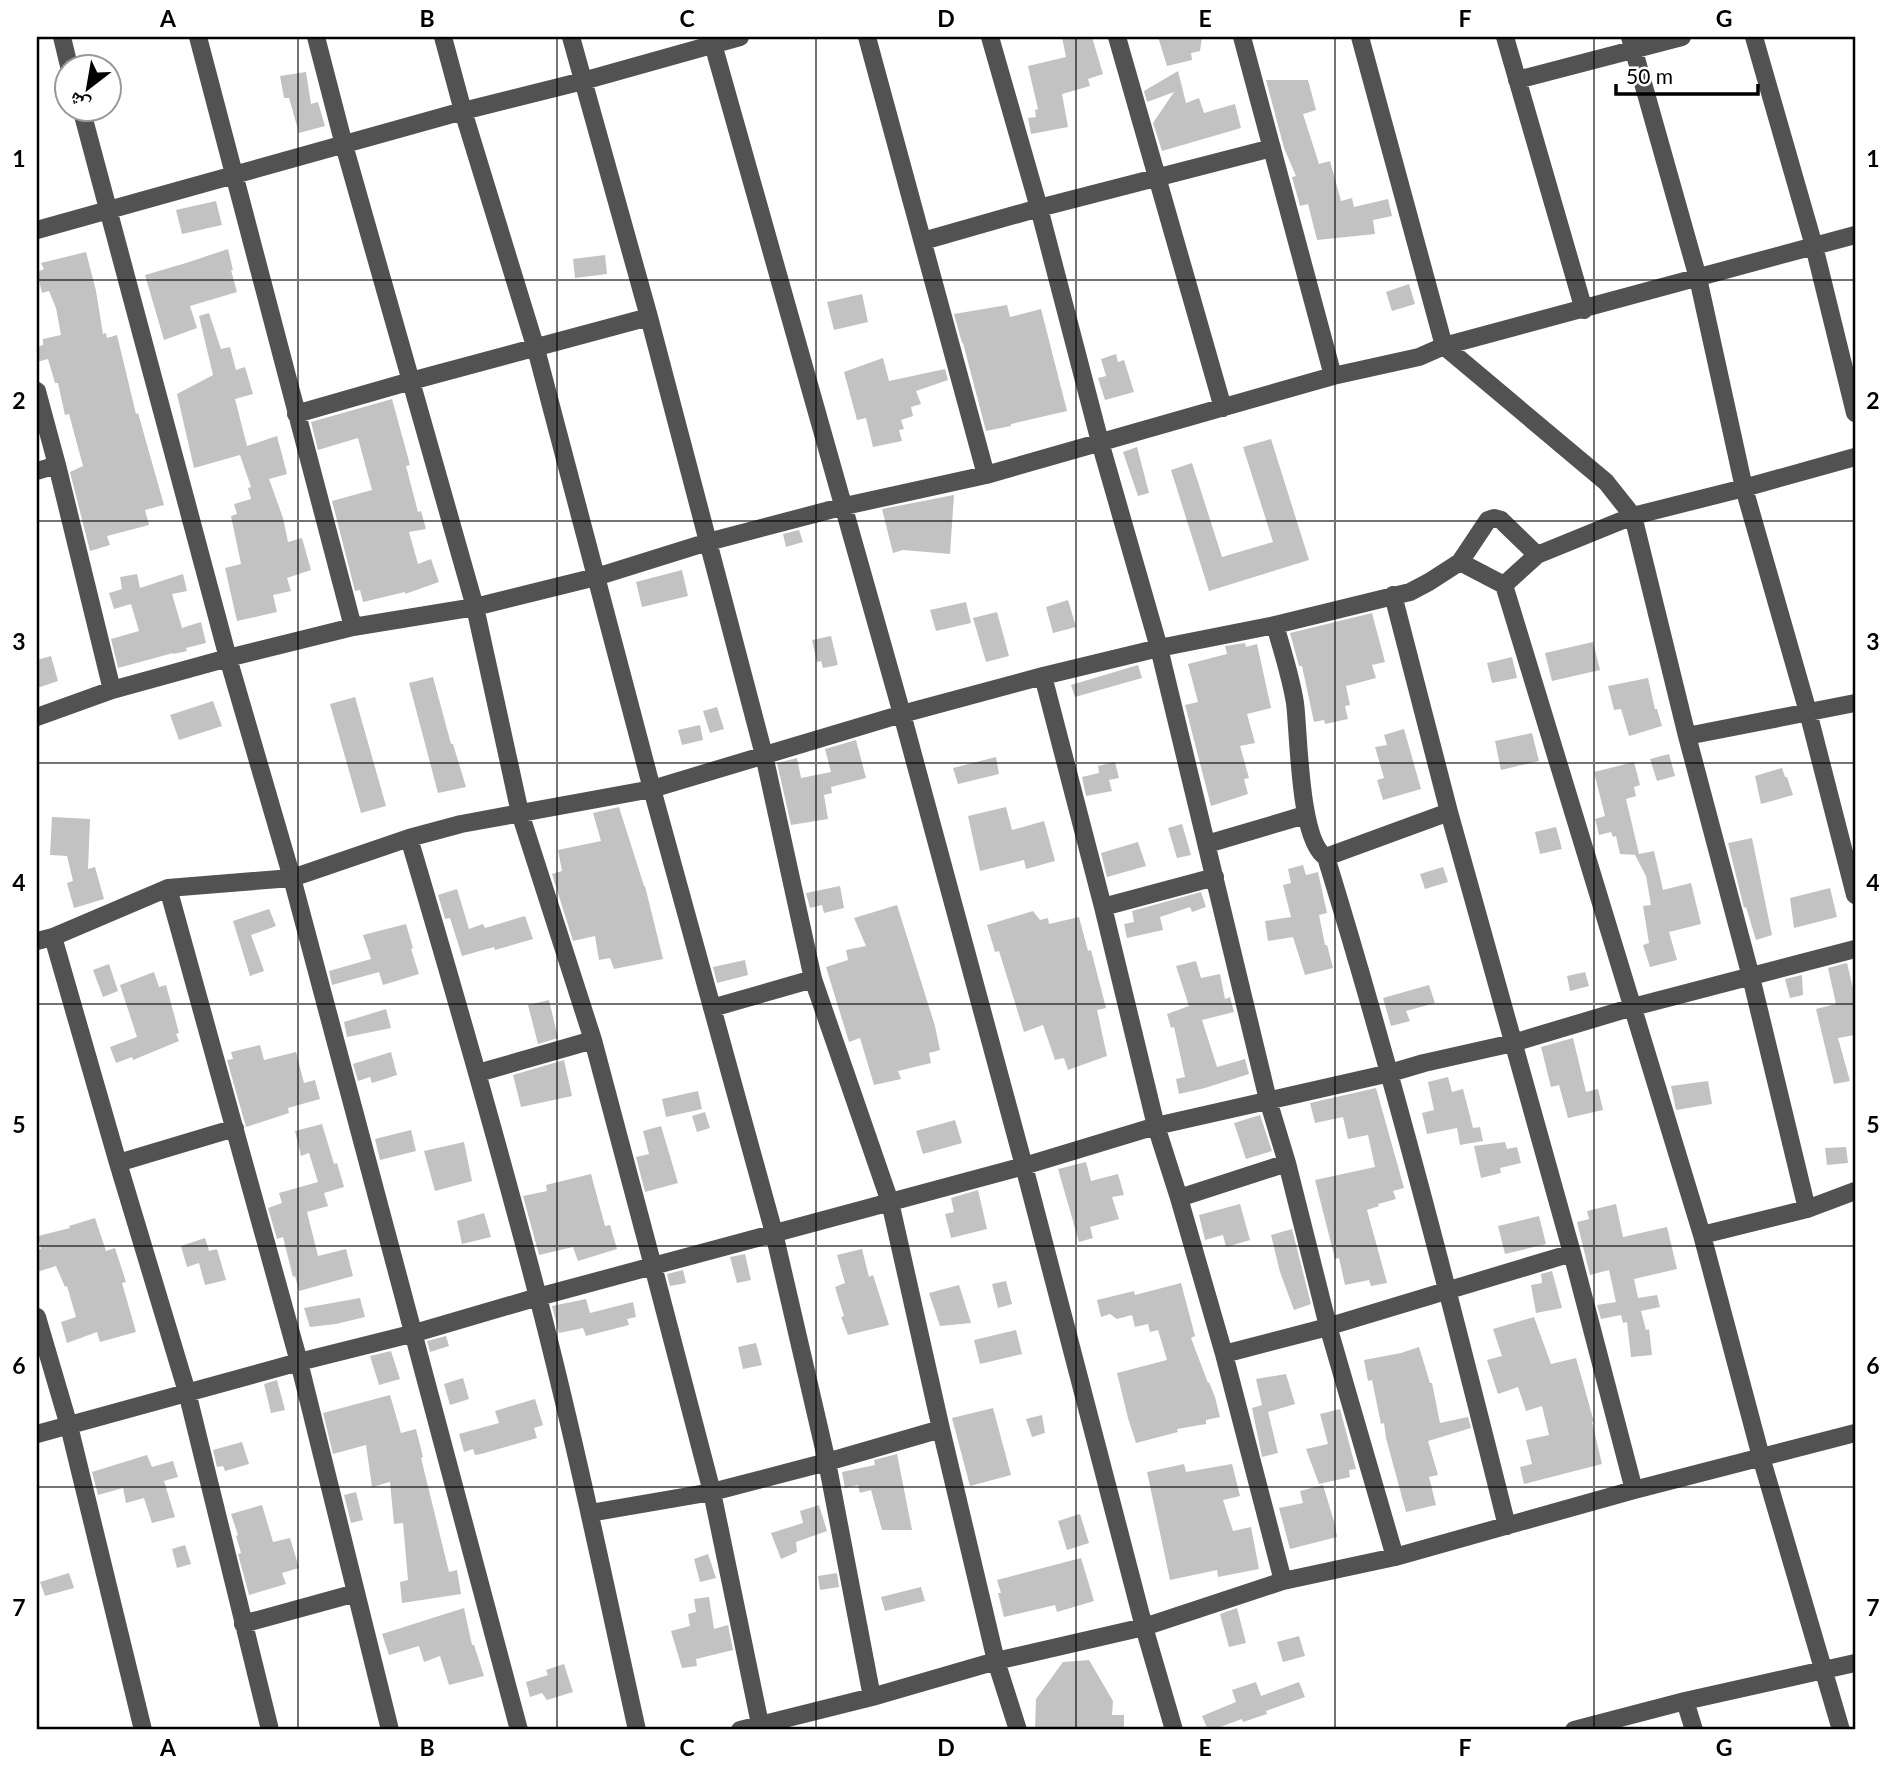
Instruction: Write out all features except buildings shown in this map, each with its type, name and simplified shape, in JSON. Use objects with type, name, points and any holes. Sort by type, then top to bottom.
[{"type":"street","points":[[198,37],[352,627]]},
{"type":"street","points":[[316,37],[475,607],[520,813],[593,1040],[653,1266],[712,1492],[760,1724]]},
{"type":"street","points":[[443,37],[536,348],[652,789],[774,1233],[827,1462],[872,1697]]},
{"type":"street","points":[[571,37],[649,317],[764,755],[813,979],[890,1202],[996,1661],[1018,1730]]},
{"type":"street","points":[[37,230],[583,80],[712,41],[740,37]]},
{"type":"street","points":[[867,37],[986,475]]},
{"type":"street","points":[[990,37],[1159,648],[1268,1100],[1287,1163],[1328,1326],[1395,1557]]},
{"type":"street","points":[[1118,37],[1223,408]]},
{"type":"street","points":[[1242,37],[1333,376]]},
{"type":"street","points":[[1360,37],[1444,346],[1606,482],[1633,516],[1751,977],[1807,1209]]},
{"type":"street","points":[[1505,37],[1584,310]]},
{"type":"street","points":[[1517,80],[1632,43],[1682,37]]},
{"type":"street","points":[[1754,37],[1814,246],[1855,413]]},
{"type":"street","points":[[712,41],[902,714],[1024,1166],[1144,1627],[1174,1730]]},
{"type":"street","points":[[1632,43],[1698,278],[1744,488],[1808,712],[1855,895]]},
{"type":"street","points":[[84,122],[228,658],[292,878],[519,1730]]},
{"type":"street","points":[[923,241],[1272,148]]},
{"type":"street","points":[[37,716],[112,690],[228,658],[352,627],[475,607],[596,577],[708,542],[845,506],[986,475],[1333,376],[1419,357],[1444,346],[1855,235]]},
{"type":"street","points":[[296,414],[649,317]]},
{"type":"street","points":[[37,391],[112,690]]},
{"type":"street","points":[[1504,585],[1537,555],[1633,516],[1855,457]]},
{"type":"street","points":[[37,471],[57,465]]},
{"type":"street","points":[[270,1730],[187,1392],[118,1163],[45,939],[168,888],[292,878],[409,838],[461,824],[652,789],[902,714],[1043,676],[1410,592],[1460,562],[1488,520],[1493,517],[1500,520],[1537,555]]},
{"type":"street","points":[[1460,562],[1504,585],[1702,1235],[1761,1457],[1841,1730]]},
{"type":"street","points":[[1393,595],[1449,812],[1572,1253],[1634,1490]]},
{"type":"street","points":[[1275,625],[1294,700],[1306,816],[1316,848],[1322,856],[1326,857],[1449,812]]},
{"type":"street","points":[[1043,676],[1156,1126],[1180,1198],[1224,1354],[1283,1581]]},
{"type":"street","points":[[1688,736],[1855,703]]},
{"type":"street","points":[[1207,844],[1306,816]]},
{"type":"street","points":[[409,838],[478,1073],[538,1297],[590,1513],[637,1730]]},
{"type":"street","points":[[1326,857],[1390,1073],[1448,1289],[1507,1526]]},
{"type":"street","points":[[1103,907],[1215,877]]},
{"type":"street","points":[[168,888],[299,1362],[390,1730]]},
{"type":"street","points":[[37,1434],[1024,1166],[1156,1126],[1513,1043],[1633,1007],[1855,949]]},
{"type":"street","points":[[712,1008],[813,979]]},
{"type":"street","points":[[478,1073],[593,1040]]},
{"type":"street","points":[[118,1163],[235,1128]]},
{"type":"street","points":[[1180,1198],[1287,1163]]},
{"type":"street","points":[[1702,1235],[1807,1209],[1855,1191]]},
{"type":"street","points":[[1224,1354],[1572,1253]]},
{"type":"street","points":[[37,1317],[69,1426],[143,1730]]},
{"type":"street","points":[[590,1513],[712,1492],[941,1429]]},
{"type":"street","points":[[740,1730],[872,1697],[996,1661],[1144,1627],[1283,1581],[1395,1557],[1634,1490],[1855,1433]]},
{"type":"street","points":[[243,1623],[356,1593]]},
{"type":"street","points":[[1577,1730],[1685,1701],[1855,1663]]},
{"type":"street","points":[[1685,1701],[1694,1730]]}]
